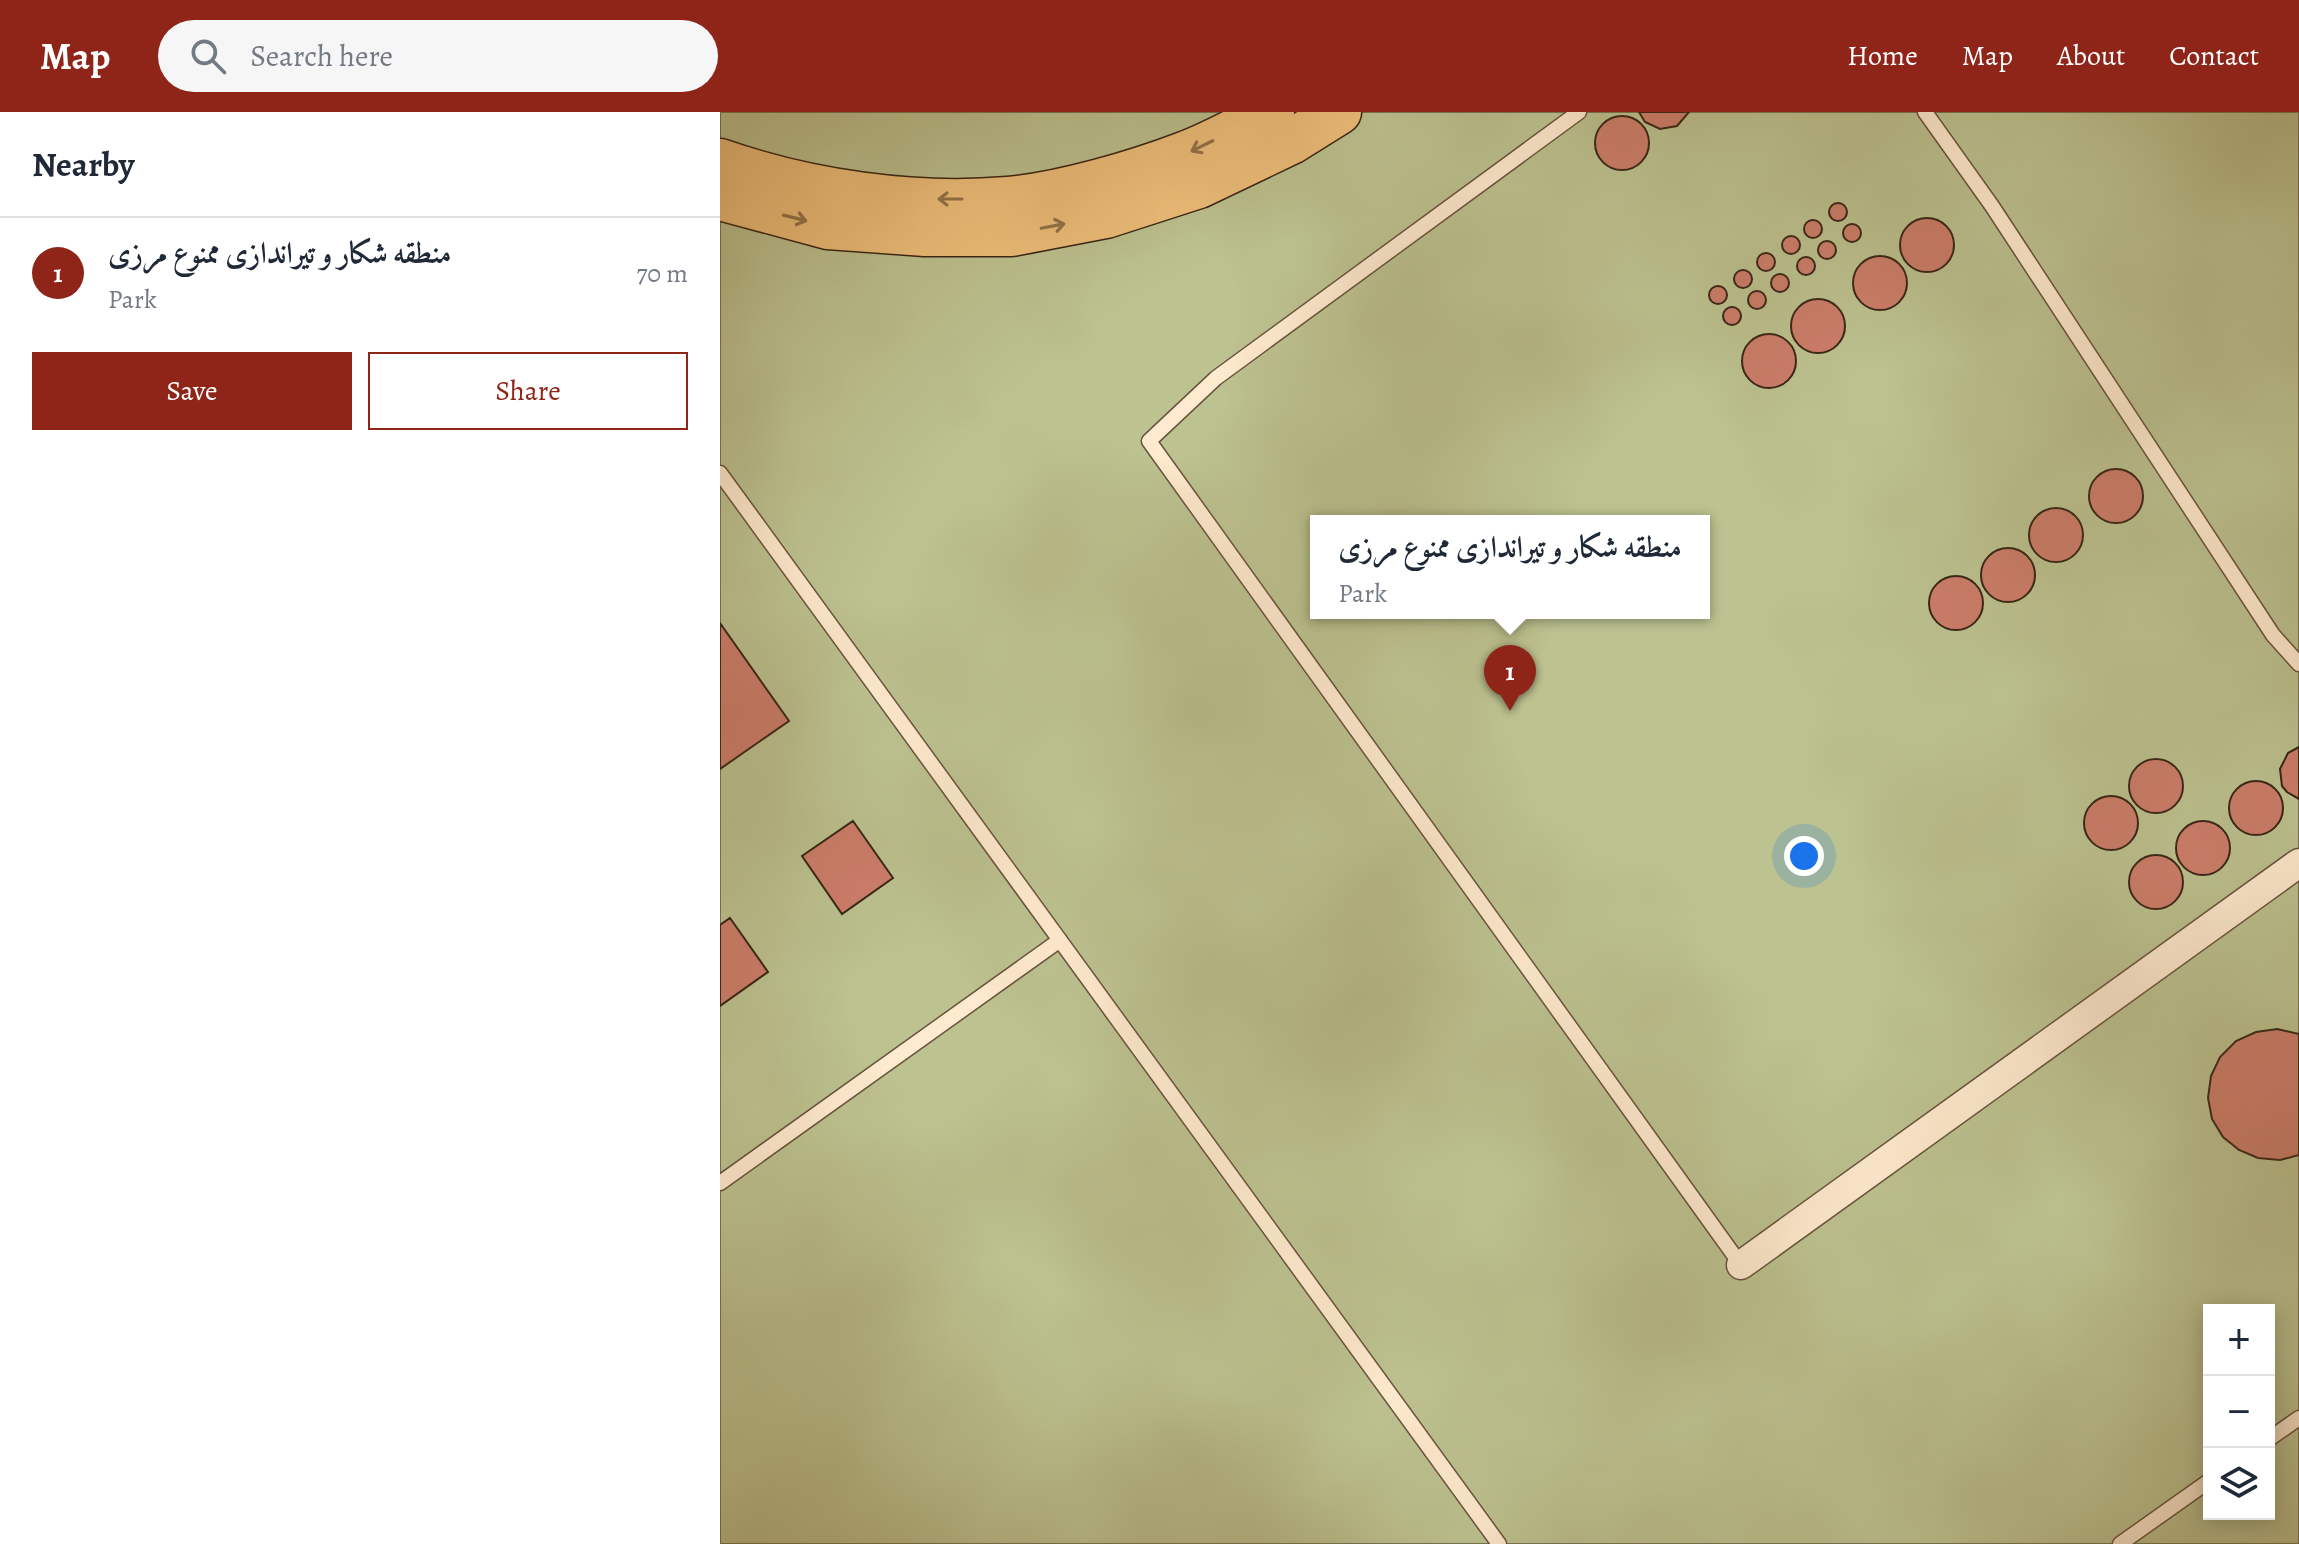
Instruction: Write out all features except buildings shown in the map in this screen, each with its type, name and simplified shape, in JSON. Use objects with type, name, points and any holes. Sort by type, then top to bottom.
[{"type":"main road","points":[[720,161],[834,192],[927,200],[1008,199],[1097,182],[1186,154],[1272,112]]},
{"type":"main road","points":[[720,198],[828,227],[925,234],[1012,234],[1106,216],[1199,186],[1291,142],[1339,112]]},
{"type":"street","points":[[1741,1265],[2299,863]]},
{"type":"lane","points":[[1579,112],[1455,206],[1216,378],[1149,441],[1741,1265]]},
{"type":"lane","points":[[1925,112],[1992,206],[2273,635],[2299,664]]},
{"type":"lane","points":[[720,473],[1499,1544]]},
{"type":"lane","points":[[720,1183],[1060,940]]},
{"type":"lane","points":[[2275,1435],[2299,1418]]},
{"type":"lane","points":[[2120,1544],[2203,1485]]},
{"type":"green space","points":[[720,112],[2299,112],[2299,1544],[720,1544]]},
{"type":"place","name":"منطقه شکار و تیراندازی ممنوع مرزی","points":[[1510,711]]}]
